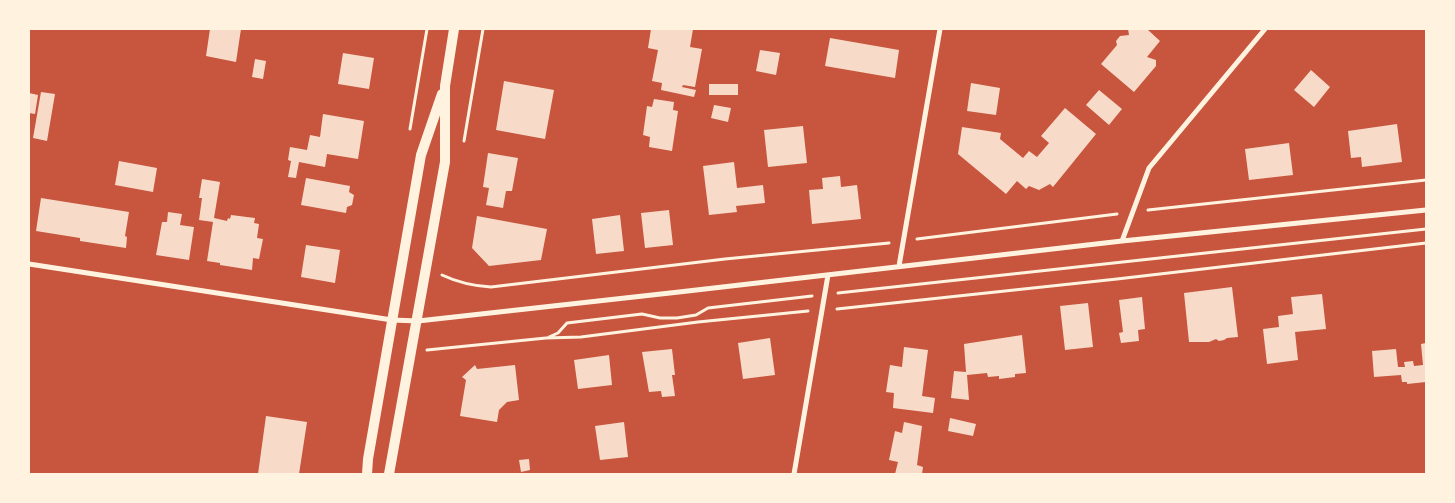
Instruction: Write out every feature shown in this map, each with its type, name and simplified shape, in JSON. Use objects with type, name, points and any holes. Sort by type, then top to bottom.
[{"type":"main road","points":[[389,474],[418,321],[445,162],[445,86],[454,29]]},
{"type":"main road","points":[[367,474],[368,459],[421,155],[445,86]]},
{"type":"street","points":[[899,266],[940,29]]},
{"type":"street","points":[[1122,241],[1149,168],[1265,29]]},
{"type":"street","points":[[29,264],[392,320],[418,321],[1122,241],[1426,210]]},
{"type":"street","points":[[794,474],[828,275]]},
{"type":"path","points":[[439,274],[456,282],[474,286],[491,286],[903,241],[1050,221],[1426,180]]},
{"type":"path","points":[[546,338],[558,333],[567,323],[642,314],[660,318],[677,318],[696,315],[708,308],[825,294],[1426,229]]},
{"type":"path","points":[[426,350],[546,338],[581,337],[698,322],[1117,279],[1426,243]]},
{"type":"building","points":[[210,29],[241,29],[236,62],[206,56]]},
{"type":"building","points":[[651,29],[693,29],[690,47],[702,49],[695,87],[683,85],[682,87],[696,90],[694,97],[661,90],[662,83],[652,81],[658,50],[648,48]]},
{"type":"building","points":[[1128,29],[1147,29],[1160,41],[1147,57],[1156,60],[1156,66],[1134,92],[1101,64],[1117,45],[1116,41],[1120,36],[1129,35]]},
{"type":"building","points":[[830,38],[899,50],[895,78],[825,66]]},
{"type":"building","points":[[760,50],[780,53],[776,75],[756,71]]},
{"type":"building","points":[[343,53],[374,58],[369,89],[338,84]]},
{"type":"building","points":[[255,59],[266,61],[263,79],[252,77]]},
{"type":"building","points":[[1311,70],[1330,87],[1314,107],[1294,90]]},
{"type":"building","points":[[504,81],[554,90],[545,139],[496,130]]},
{"type":"building","points":[[971,83],[1000,88],[996,115],[967,111]]},
{"type":"building","points":[[709,84],[738,84],[738,95],[709,95]]},
{"type":"building","points":[[1099,90],[1122,109],[1109,125],[1086,105]]},
{"type":"building","points":[[41,92],[55,94],[47,141],[33,138]]},
{"type":"building","points":[[29,93],[38,95],[35,114],[29,113]]},
{"type":"building","points":[[654,99],[674,102],[673,110],[678,111],[672,151],[649,147],[650,137],[643,135],[647,106],[652,107]]},
{"type":"building","points":[[714,105],[731,108],[728,122],[711,118]]},
{"type":"building","points":[[1065,108],[1096,134],[1053,187],[1050,184],[1039,190],[1029,186],[1026,189],[1017,181],[1006,194],[958,154],[962,127],[1001,133],[1000,139],[1023,158],[1029,151],[1037,157],[1049,143],[1041,136]]},
{"type":"building","points":[[323,114],[364,121],[358,159],[327,154],[325,167],[299,162],[296,178],[288,177],[291,161],[288,160],[290,147],[307,150],[310,135],[320,137]]},
{"type":"building","points":[[1397,124],[1402,162],[1362,167],[1361,157],[1351,158],[1348,131]]},
{"type":"building","points":[[803,126],[807,163],[768,167],[764,130]]},
{"type":"building","points":[[1289,143],[1293,175],[1249,180],[1245,149]]},
{"type":"building","points":[[488,153],[518,158],[512,191],[506,191],[503,208],[486,205],[489,188],[483,187]]},
{"type":"building","points":[[119,161],[157,168],[153,192],[115,185]]},
{"type":"building","points":[[734,162],[737,188],[763,185],[765,203],[736,206],[737,212],[709,215],[703,166]]},
{"type":"building","points":[[840,176],[841,187],[857,185],[861,219],[812,224],[809,190],[823,189],[822,178]]},
{"type":"building","points":[[306,178],[350,186],[349,192],[354,195],[352,205],[347,207],[346,213],[301,205]]},
{"type":"building","points":[[202,179],[220,182],[214,218],[227,221],[231,215],[255,218],[254,223],[259,224],[257,238],[263,239],[259,259],[253,258],[252,270],[207,261],[213,222],[199,220],[202,198],[199,198]]},
{"type":"building","points":[[41,198],[129,212],[125,236],[127,237],[126,248],[80,241],[80,238],[36,231]]},
{"type":"building","points":[[669,210],[673,245],[645,248],[641,213]]},
{"type":"building","points":[[168,212],[182,214],[180,225],[194,227],[189,260],[156,255],[162,222],[167,222]]},
{"type":"building","points":[[620,215],[624,251],[596,254],[592,219]]},
{"type":"building","points":[[477,216],[547,229],[541,260],[489,266],[472,248]]},
{"type":"building","points":[[306,245],[340,250],[335,283],[301,277]]},
{"type":"building","points":[[1232,287],[1238,337],[1219,341],[1216,339],[1209,342],[1189,342],[1184,293]]},
{"type":"building","points":[[1322,294],[1326,329],[1295,332],[1298,360],[1267,364],[1263,329],[1279,327],[1278,316],[1293,314],[1291,297]]},
{"type":"building","points":[[1142,297],[1145,329],[1138,330],[1139,341],[1121,343],[1119,333],[1123,332],[1119,300]]},
{"type":"building","points":[[1088,303],[1093,347],[1065,350],[1060,306]]},
{"type":"building","points":[[1022,335],[1026,373],[1015,374],[1015,377],[999,379],[999,376],[988,377],[987,373],[967,375],[969,400],[951,398],[954,371],[966,372],[964,344]]},
{"type":"building","points":[[770,338],[775,375],[743,379],[738,343]]},
{"type":"building","points":[[1426,343],[1426,382],[1407,384],[1407,382],[1402,382],[1401,375],[1374,377],[1372,351],[1396,349],[1398,367],[1405,367],[1404,362],[1413,361],[1414,366],[1423,365],[1421,344]]},
{"type":"building","points":[[904,347],[928,350],[922,396],[935,398],[933,413],[893,408],[894,393],[886,392],[890,365],[902,367]]},
{"type":"building","points":[[672,349],[675,375],[672,375],[675,396],[662,397],[661,391],[649,392],[642,352]]},
{"type":"building","points":[[609,355],[612,385],[578,389],[574,360]]},
{"type":"building","points":[[475,365],[477,369],[515,365],[519,400],[507,402],[499,410],[497,422],[460,416],[466,380],[462,377]]},
{"type":"building","points":[[266,416],[307,422],[299,474],[258,474]]},
{"type":"building","points":[[950,418],[976,424],[973,436],[948,431]]},
{"type":"building","points":[[624,422],[628,457],[600,460],[595,426]]},
{"type":"building","points":[[904,422],[922,426],[917,465],[923,467],[922,474],[895,474],[898,462],[889,460],[895,431],[902,433]]},
{"type":"building","points":[[529,459],[530,470],[521,472],[519,460]]}]
